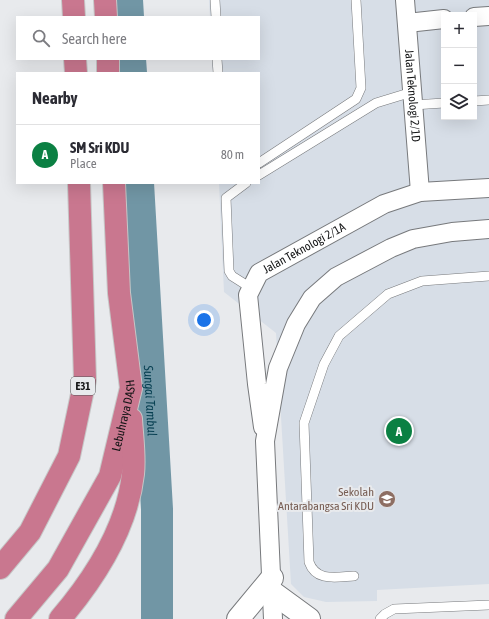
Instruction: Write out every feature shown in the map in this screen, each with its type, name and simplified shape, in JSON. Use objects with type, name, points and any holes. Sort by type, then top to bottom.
[{"type":"highway","points":[[73,0],[74,16]]},
{"type":"highway","points":[[105,0],[106,16]]},
{"type":"highway","points":[[75,60],[76,72]]},
{"type":"highway","points":[[108,60],[108,72]]},
{"type":"highway","name":"E31","points":[[0,568],[30,532],[69,456],[85,380],[79,184]]},
{"type":"highway","name":"Lebuhraya DASH","points":[[16,619],[58,569],[110,476],[130,388],[119,294],[114,184]]},
{"type":"highway","points":[[60,619],[103,561],[123,517],[133,474],[130,388]]},
{"type":"street","name":"Jalan Teknologi 2/1D","points":[[405,0],[420,192]]},
{"type":"street","points":[[477,17],[489,16]]},
{"type":"street","points":[[407,22],[441,19]]},
{"type":"street","name":"Jalan Teknologi 2/1A","points":[[265,441],[254,361],[248,295],[260,273],[384,204],[420,192],[489,188]]},
{"type":"street","points":[[273,619],[265,441],[278,368],[296,324],[312,298],[336,277],[379,254],[413,239],[452,232],[489,229]]},
{"type":"street","points":[[238,619],[272,585]]},
{"type":"street","points":[[272,585],[309,619]]},
{"type":"lane","points":[[215,0],[216,16]]},
{"type":"lane","points":[[260,162],[356,99],[361,88],[356,0]]},
{"type":"lane","points":[[217,60],[218,72]]},
{"type":"lane","points":[[260,174],[376,103],[413,98],[441,103]]},
{"type":"lane","points":[[477,101],[489,100]]},
{"type":"lane","points":[[245,184],[226,198],[229,271],[232,276],[251,288]]},
{"type":"lane","points":[[354,576],[330,578],[320,576],[312,569],[309,562],[304,423],[324,364],[339,336],[388,294],[422,281],[489,276]]},
{"type":"lane","points":[[380,619],[394,609],[489,605]]},
{"type":"shaded area","points":[[209,0],[489,0],[489,584],[377,590],[377,601],[326,602],[304,597],[291,584],[276,333],[224,292],[219,184],[260,184],[260,72],[213,72],[212,60],[260,60],[260,16],[210,16]]},
{"type":"waterway","name":"Sungai Tambul","points":[[127,0],[128,16]]},
{"type":"waterway","name":"Sungai Tambul","points":[[130,60],[131,72]]},
{"type":"waterway","name":"Sungai Tambul","points":[[138,184],[157,509],[157,619]]},
{"type":"place","name":"SM Sri KDU","points":[[399,431]]},
{"type":"place","name":"Sekolah Antarabangsa Sri KDU","points":[[387,499]]}]
